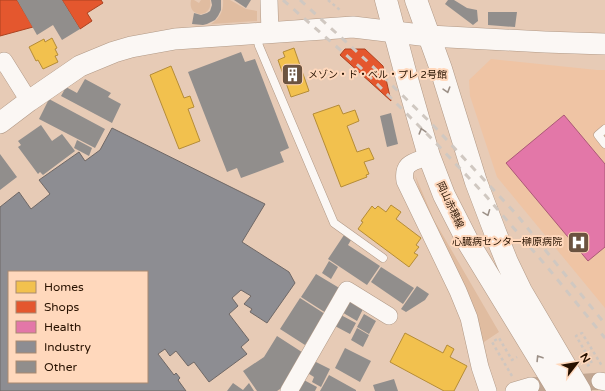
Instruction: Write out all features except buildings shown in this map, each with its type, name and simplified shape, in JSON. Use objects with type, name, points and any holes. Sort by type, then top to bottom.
[{"type":"main road","name":"岡山赤穂線","points":[[386,0],[429,156],[444,195],[468,242],[559,391]]},
{"type":"main road","points":[[416,0],[476,182],[507,262],[521,291],[580,391]]},
{"type":"street","points":[[263,33],[269,0]]},
{"type":"street","points":[[0,123],[80,66],[114,52],[131,47],[175,39],[353,27],[429,36],[605,44]]},
{"type":"street","points":[[0,63],[4,61],[29,101]]},
{"type":"street","points":[[429,156],[408,165],[404,172],[405,181],[458,291],[469,318],[480,367],[488,391]]},
{"type":"street","points":[[289,391],[347,290],[389,316]]},
{"type":"street","points":[[514,385],[531,386]]},
{"type":"lane","points":[[263,33],[259,46],[334,223],[383,258]]},
{"type":"lane","points":[[605,129],[598,135],[605,144]]},
{"type":"path","points":[[592,363],[576,336],[582,333],[598,360]]},
{"type":"path","points":[[512,360],[499,338],[492,342],[514,385]]},
{"type":"shaded area","points":[[191,0],[199,3],[201,0],[210,0],[210,6],[205,13],[196,13],[193,11],[191,6]]},
{"type":"shaded area","points":[[223,0],[230,0],[246,9],[257,11],[257,21],[211,24],[221,14]]},
{"type":"shaded area","name":"心臓病センター榊原病院","points":[[491,59],[605,70],[605,308],[497,177],[470,96],[469,80]]},
{"type":"shaded area","points":[[415,175],[434,220],[499,332],[484,342],[477,330],[424,209]]},
{"type":"tunnel","points":[[531,386],[600,381]]},
{"type":"railway","points":[[283,0],[361,68],[435,142],[486,196],[548,268],[605,338]]},
{"type":"railway","points":[[300,0],[367,61],[431,123],[517,215],[605,324]]},
{"type":"place","name":"メゾン・ド・ベル・プレ 2号館","points":[[293,75]]},
{"type":"place","name":"心臓病センター榊原病院","points":[[578,242]]}]
